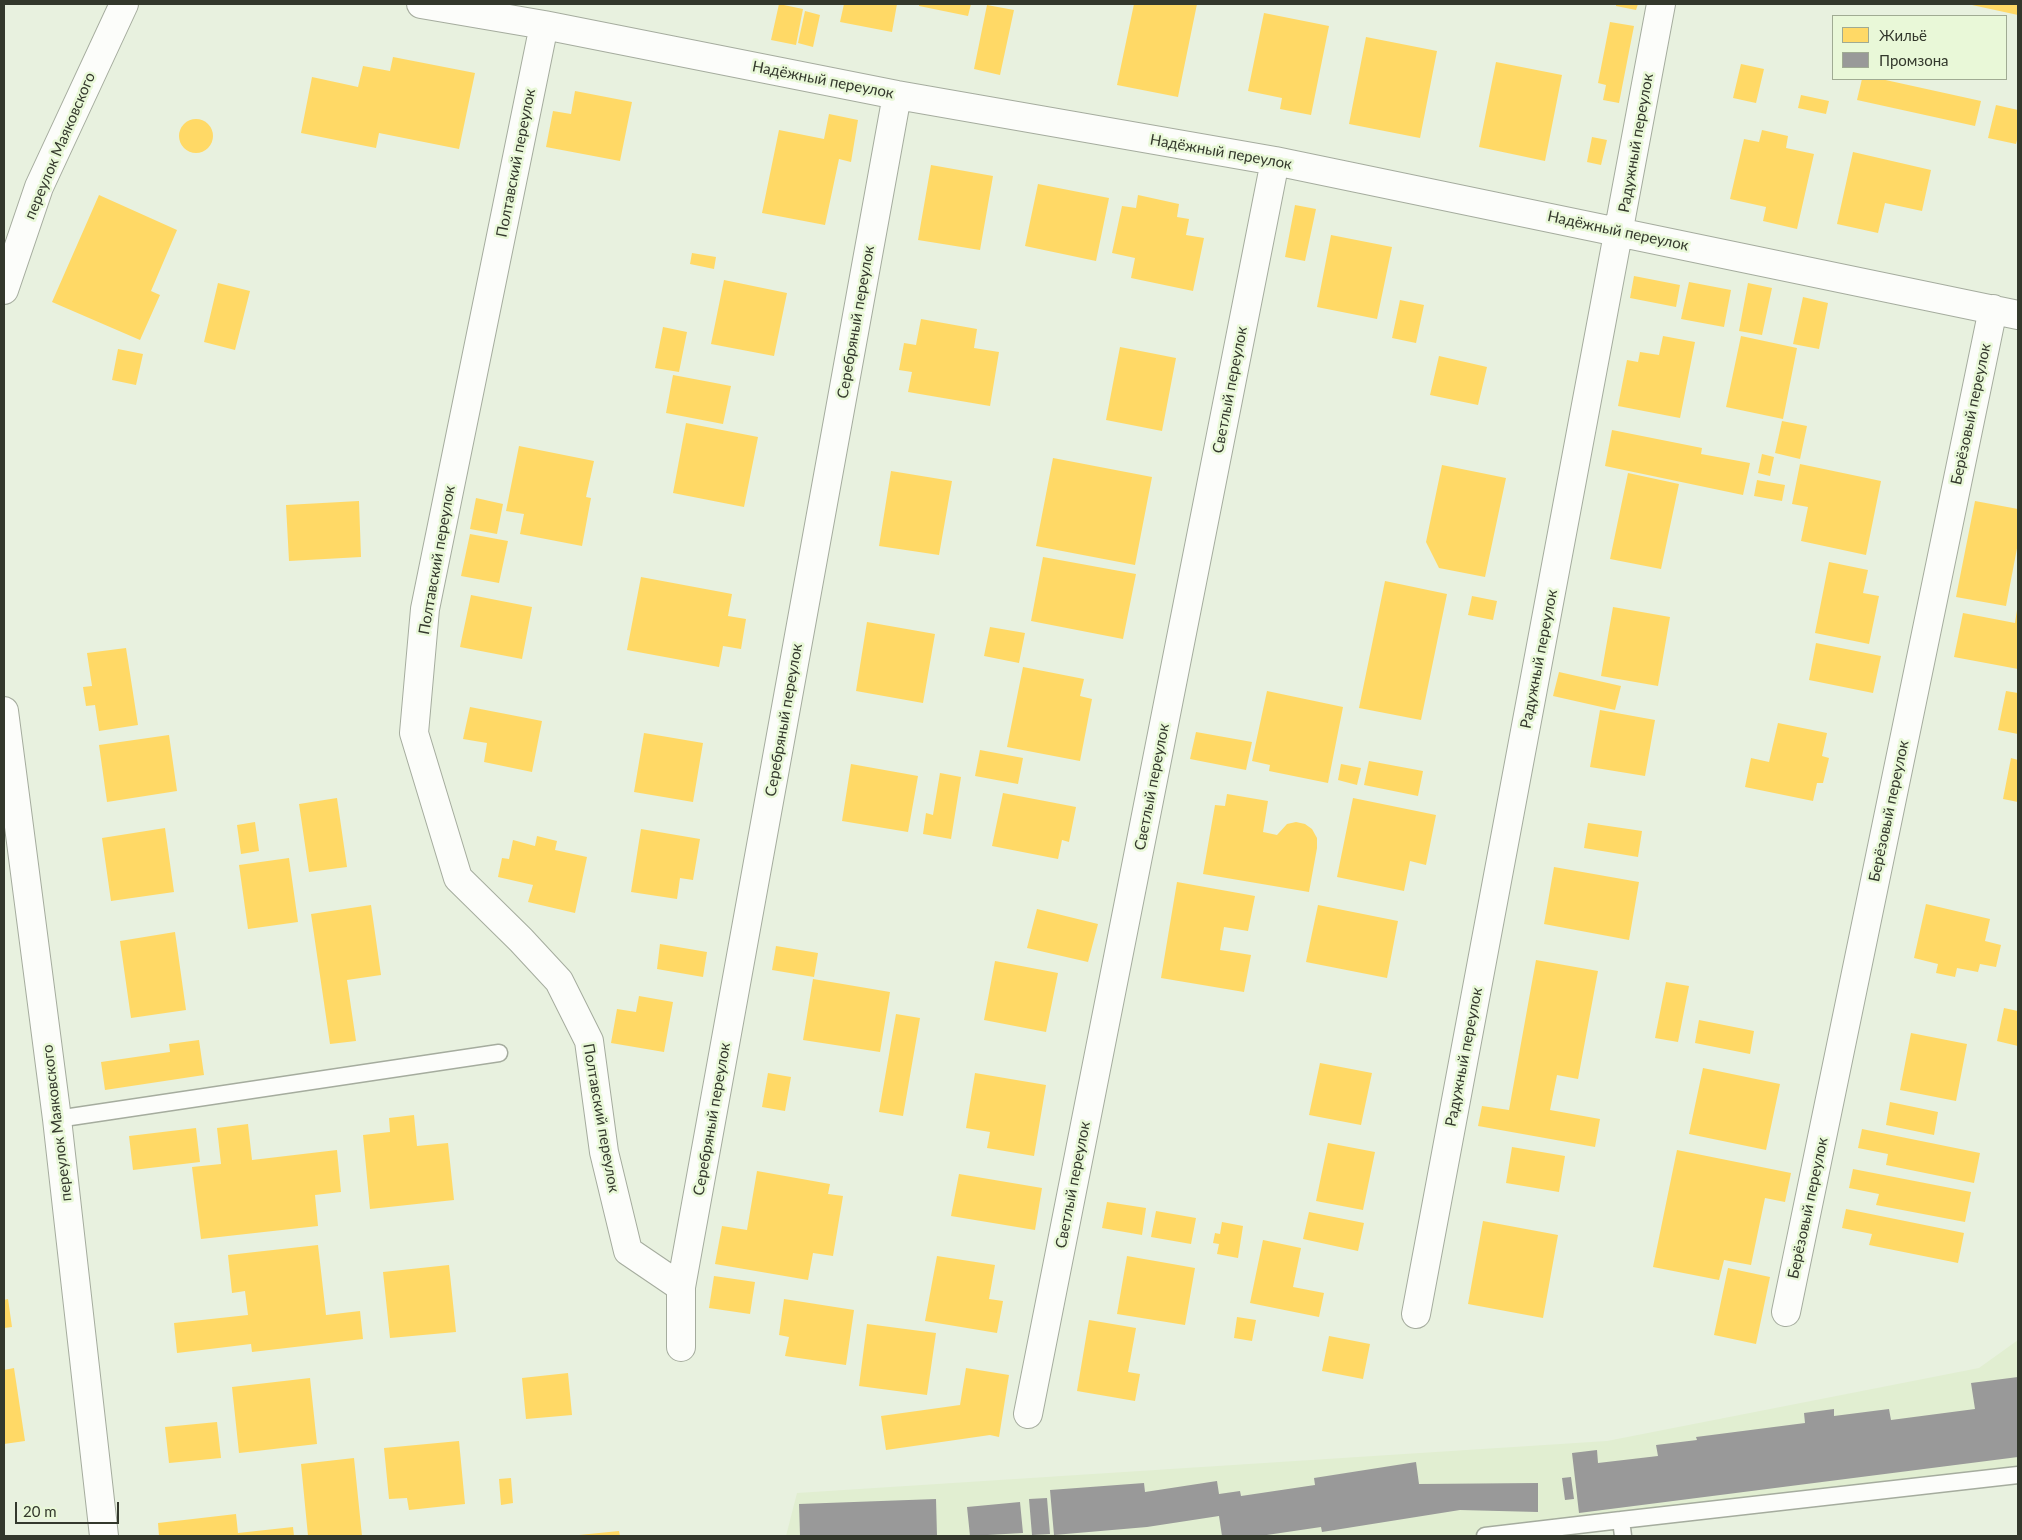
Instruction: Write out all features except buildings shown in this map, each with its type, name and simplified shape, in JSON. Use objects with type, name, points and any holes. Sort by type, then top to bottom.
[{"type":"street","name":"переулок Маяковского","points":[[4,290],[39,186],[124,4]]},
{"type":"street","name":"Надёжный переулок","points":[[421,4],[544,25],[897,95],[1275,161],[2005,312]]},
{"type":"street","name":"Радужный переулок","points":[[1416,1314],[1620,232],[1661,4]]},
{"type":"street","name":"Полтавский переулок","points":[[544,25],[425,609],[414,734],[458,878],[521,940],[559,981],[589,1041],[604,1152],[628,1252],[681,1287]]},
{"type":"street","name":"Серебряный переулок","points":[[681,1347],[681,1287],[897,95]]},
{"type":"street","name":"Светлый переулок","points":[[1028,1414],[1275,161]]},
{"type":"street","name":"Берёзовый переулок","points":[[1786,1312],[2005,312]]},
{"type":"street","name":"переулок Маяковского","points":[[4,711],[8,786],[57,1119],[104,1536]]},
{"type":"lane","points":[[57,1119],[499,1053]]},
{"type":"lane","points":[[1485,1536],[1622,1528],[2018,1475]]},
{"type":"shaded area","points":[[2018,1340],[2018,1473],[1509,1536],[786,1536],[797,1493],[1607,1441],[1979,1368]]}]
